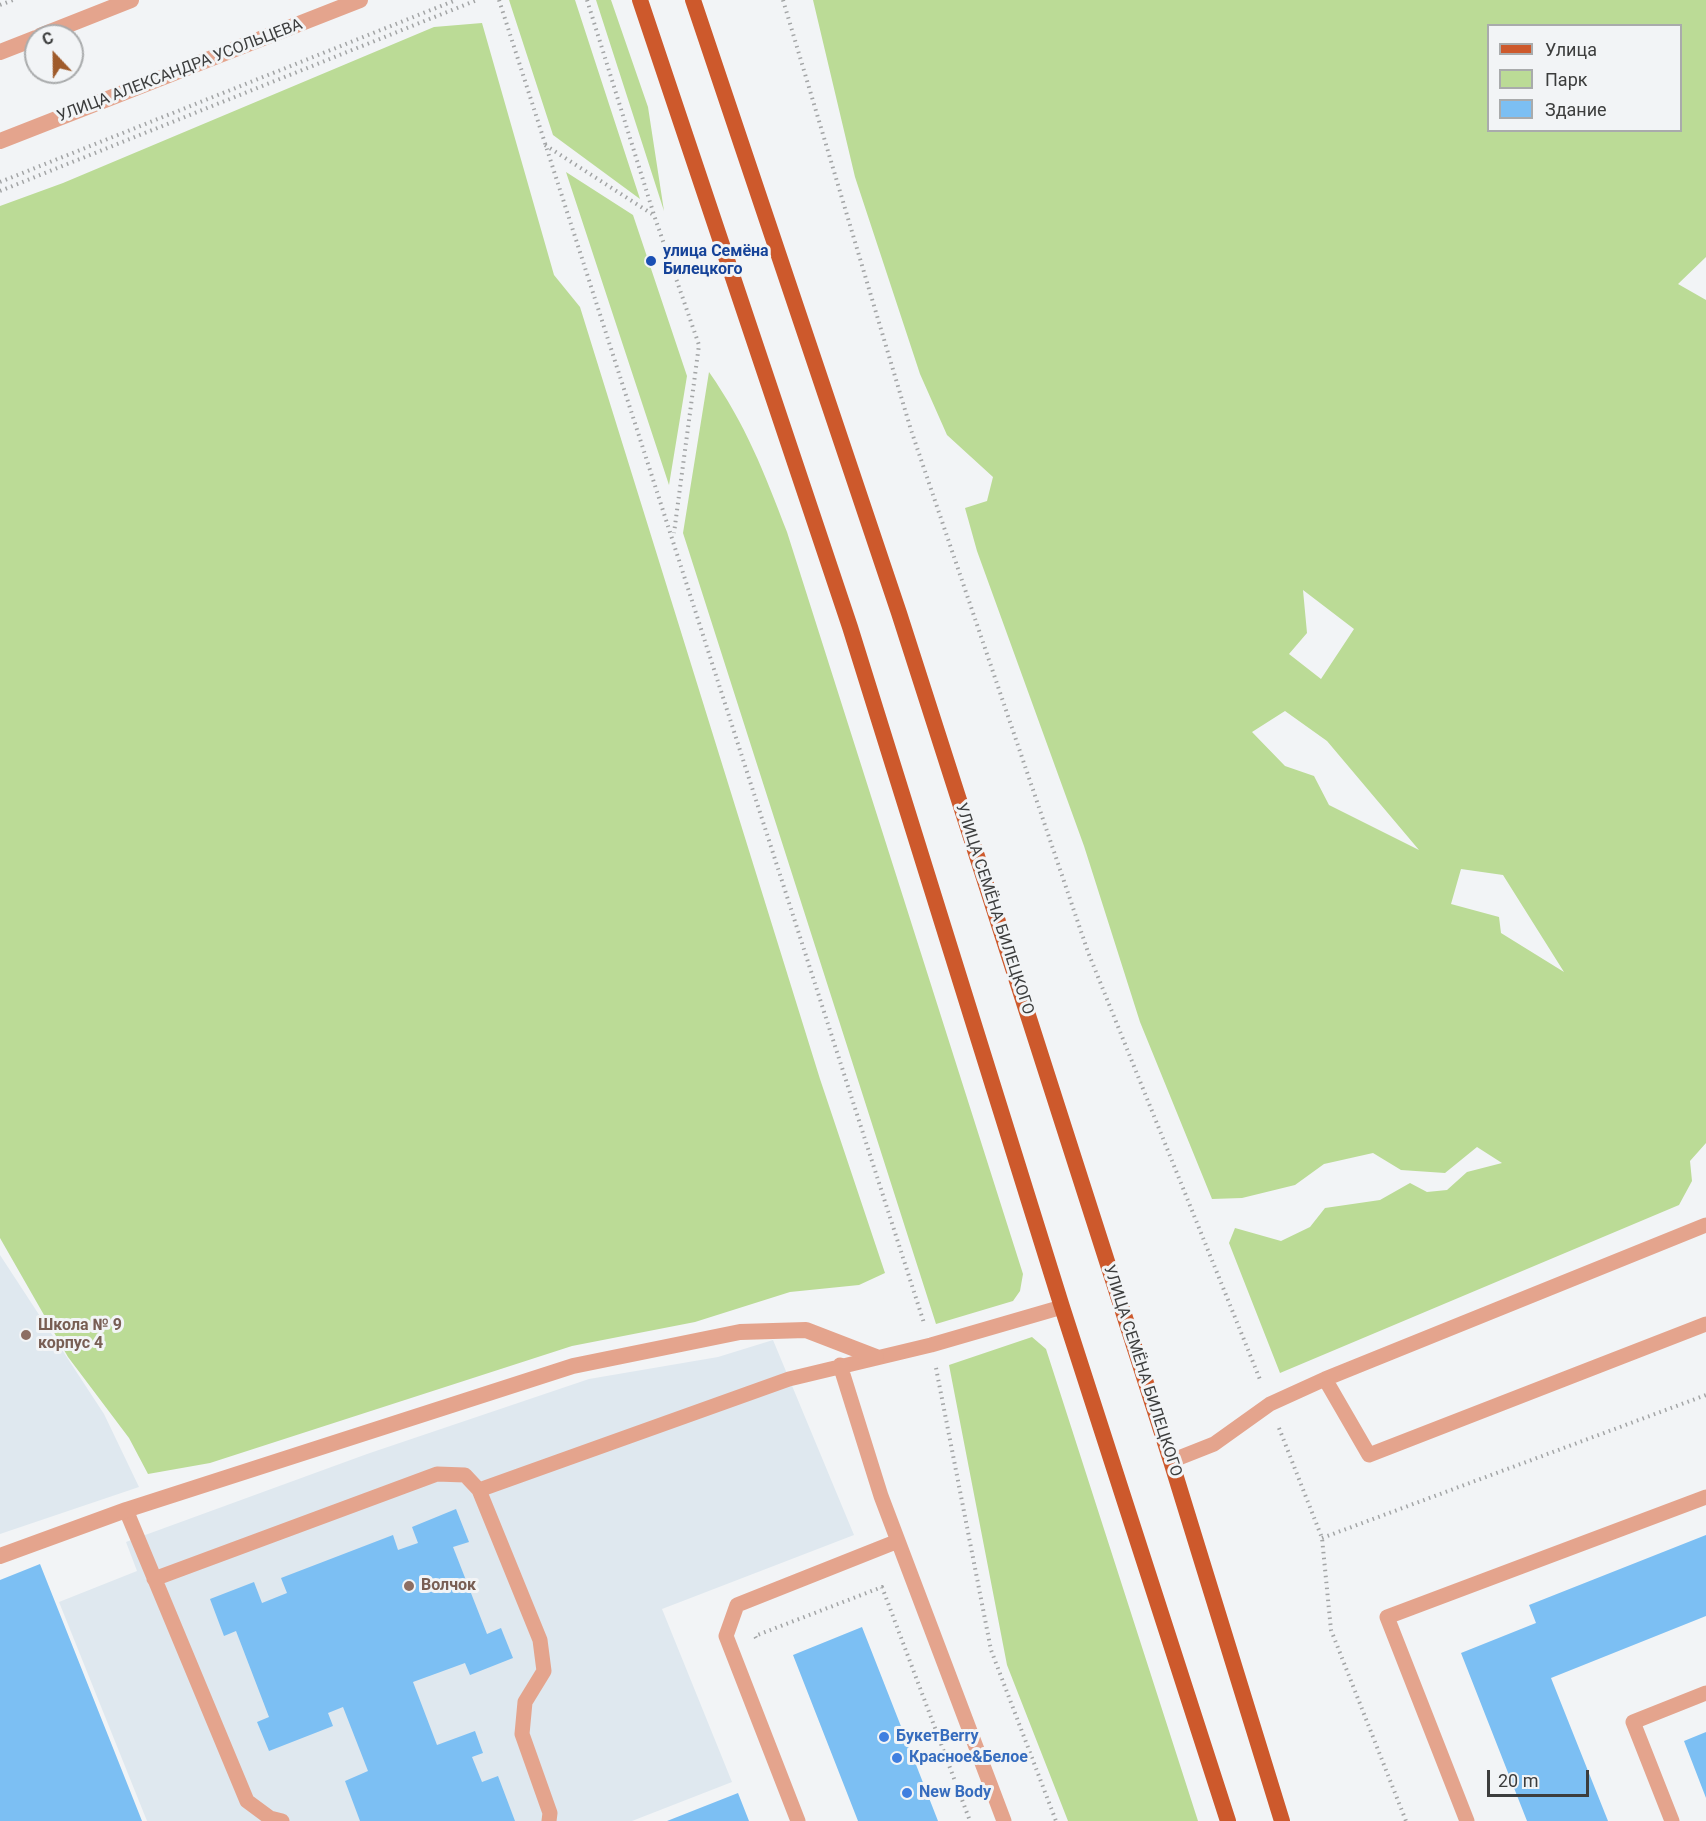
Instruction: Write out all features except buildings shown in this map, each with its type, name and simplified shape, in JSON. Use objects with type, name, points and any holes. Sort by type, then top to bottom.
[{"type":"main road","points":[[640,0],[850,627],[1062,1307],[1228,1821]]},
{"type":"main road","name":"УЛИЦА СЕМЁНА БИЛЕЦКОГО","points":[[693,0],[899,613],[1171,1461],[1282,1821]]},
{"type":"street","points":[[70,24],[131,0]]},
{"type":"street","name":"УЛИЦА АЛЕКСАНДРА УСОЛЬЦЕВА","points":[[0,141],[360,0]]},
{"type":"street","points":[[0,52],[24,43]]},
{"type":"street","points":[[0,1556],[126,1510],[573,1366],[740,1332],[795,1330],[806,1330],[876,1357]]},
{"type":"lane","points":[[1171,1461],[1214,1444],[1270,1404],[1325,1379],[1706,1225]]},
{"type":"lane","points":[[479,1490],[789,1379],[931,1345],[1062,1307]]},
{"type":"lane","points":[[1325,1379],[1369,1455],[1706,1324]]},
{"type":"lane","points":[[840,1365],[898,1541],[1004,1821]]},
{"type":"lane","points":[[154,1579],[437,1474],[465,1475],[479,1490],[540,1640],[544,1671],[525,1702],[522,1734],[550,1813],[549,1821]]},
{"type":"lane","points":[[1467,1821],[1387,1617],[1706,1497]]},
{"type":"lane","points":[[126,1510],[247,1801],[270,1818],[282,1821]]},
{"type":"lane","points":[[798,1821],[726,1636],[737,1605],[898,1541]]},
{"type":"lane","points":[[1672,1821],[1633,1722],[1706,1693]]},
{"type":"path","points":[[0,5],[13,0]]},
{"type":"path","points":[[0,182],[456,0]]},
{"type":"path","points":[[0,191],[477,0]]},
{"type":"path","points":[[499,0],[674,537],[931,1345],[992,1650],[1056,1821]]},
{"type":"path","points":[[587,0],[654,215],[699,345],[674,537]]},
{"type":"path","points":[[783,0],[911,430],[1088,952],[1322,1538],[1331,1630],[1404,1820]]},
{"type":"path","points":[[545,144],[654,215]]},
{"type":"path","points":[[1322,1538],[1706,1395]]},
{"type":"path","points":[[759,1647],[755,1636],[882,1587],[970,1821]]},
{"type":"shaded area","name":"Школа № 9 корпус 4","points":[[0,1255],[104,1414],[139,1487],[0,1534]]},
{"type":"shaded area","name":"Волчок","points":[[773,1340],[854,1535],[662,1609],[732,1782],[632,1821],[147,1821],[59,1602],[137,1571],[126,1542],[367,1454],[589,1379],[718,1357]]},
{"type":"green space","points":[[509,0],[575,0],[640,199],[553,135]]},
{"type":"green space","points":[[596,0],[611,0],[648,107],[664,211]]},
{"type":"green space","points":[[813,0],[1706,0],[1706,257],[1678,284],[1706,300],[1706,1143],[1690,1161],[1692,1181],[1679,1205],[1280,1373],[1229,1243],[1235,1228],[1281,1241],[1310,1227],[1325,1208],[1380,1200],[1410,1183],[1427,1192],[1447,1190],[1467,1172],[1502,1163],[1477,1147],[1445,1173],[1401,1170],[1373,1153],[1324,1164],[1295,1185],[1242,1198],[1212,1199],[1140,1022],[1084,846],[977,551],[965,508],[987,501],[993,477],[947,435],[920,374],[855,177]],"holes":[[[1303,590],[1354,629],[1321,679],[1289,654],[1307,633]],[[1285,711],[1327,741],[1419,850],[1329,805],[1314,776],[1285,766],[1252,732]],[[1461,869],[1503,875],[1564,972],[1501,933],[1499,917],[1451,904]]]},
{"type":"green space","points":[[482,23],[554,275],[580,307],[820,1079],[885,1273],[859,1285],[790,1292],[695,1322],[572,1346],[210,1463],[148,1474],[129,1438],[68,1357],[0,1238],[0,206],[63,183],[434,27]]},
{"type":"green space","points":[[566,172],[633,215],[687,376],[669,485]]},
{"type":"green space","points":[[709,372],[744,430],[787,532],[1023,1274],[1020,1291],[1013,1301],[936,1324],[683,533]]},
{"type":"green space","points":[[1032,1337],[1046,1349],[1198,1821],[1068,1821],[1007,1665],[949,1365]]},
{"type":"place","name":"улица Семёна Билецкого","points":[[651,261]]},
{"type":"place","name":"Школа № 9 корпус 4","points":[[26,1335]]},
{"type":"place","name":"Волчок","points":[[409,1586]]},
{"type":"place","name":"БукетBerry","points":[[884,1737]]},
{"type":"place","name":"Красное&Белое","points":[[897,1758]]},
{"type":"place","name":"New Body","points":[[907,1793]]}]
